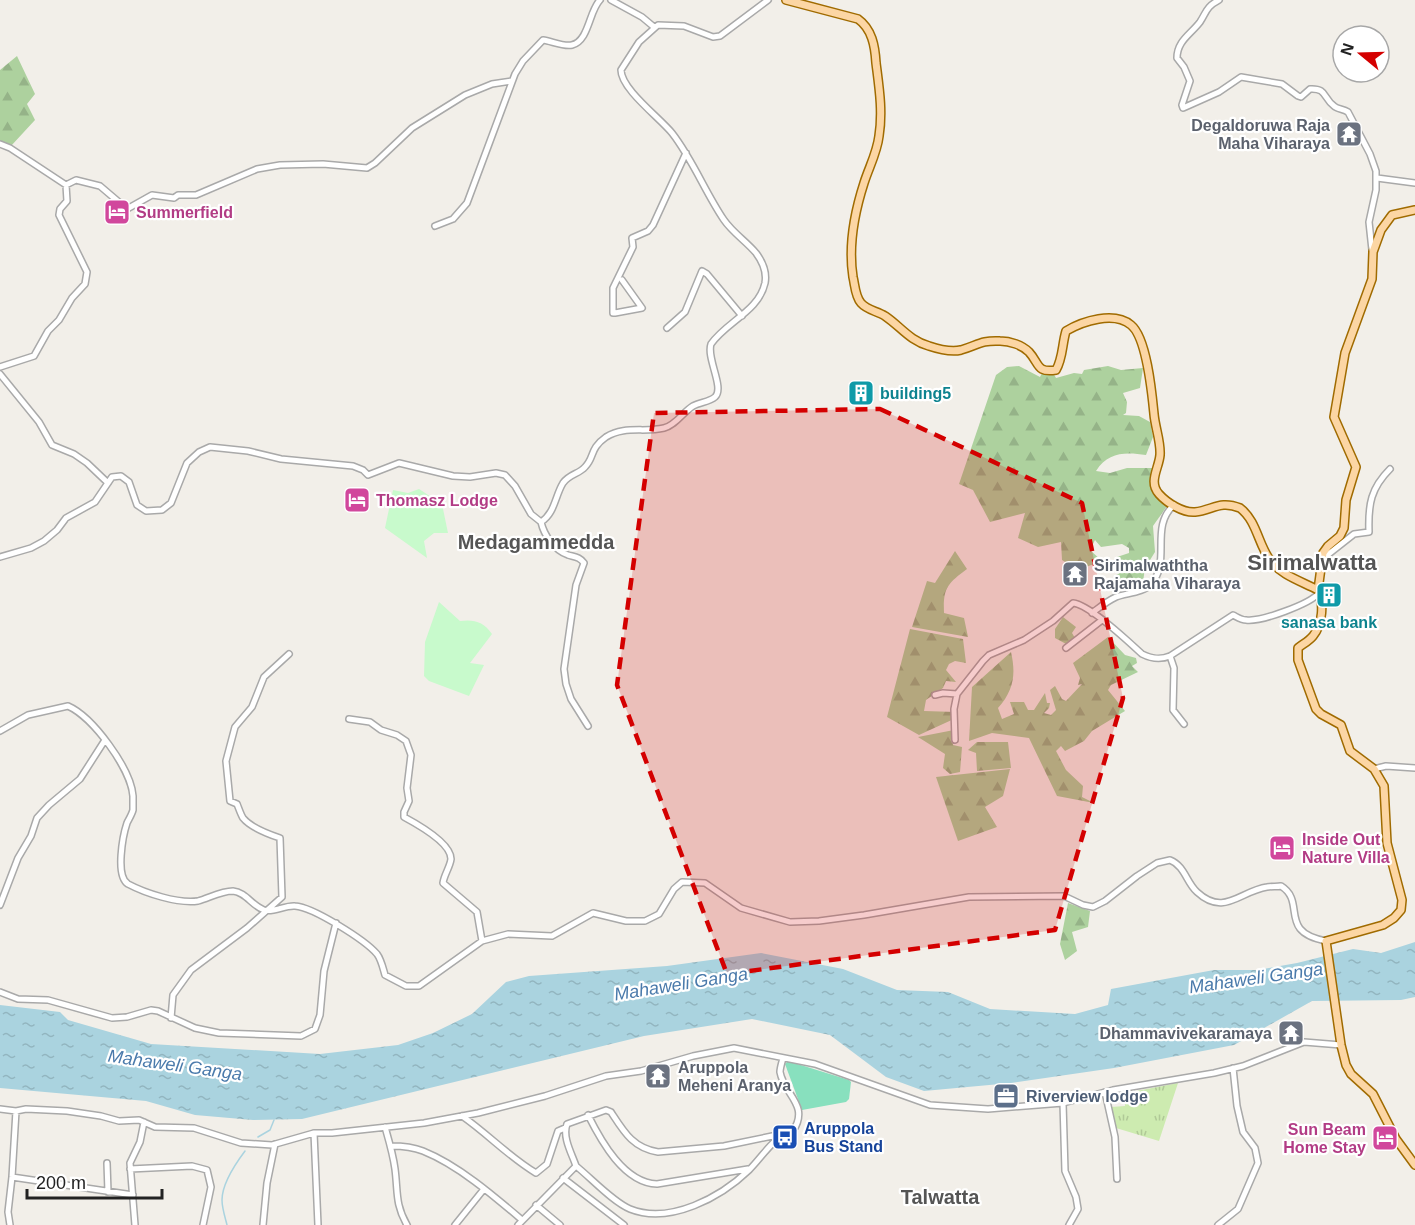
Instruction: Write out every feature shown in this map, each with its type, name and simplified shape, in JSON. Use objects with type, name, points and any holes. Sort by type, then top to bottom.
[{"type":"main road","points":[[786,0],[858,19],[867,25],[875,49],[880,103],[880,134],[876,153],[864,181],[850,244],[855,291],[860,302],[867,308],[884,315],[909,337],[928,346],[959,350],[983,341],[1004,340],[1017,344],[1029,352],[1039,368],[1046,371],[1056,370],[1061,362],[1061,346],[1066,331],[1079,323],[1104,319],[1119,320],[1132,326],[1140,342],[1150,378],[1160,454],[1154,485],[1157,493],[1174,506],[1192,512],[1223,505],[1240,508],[1252,523],[1274,566],[1318,591]]},
{"type":"main road","points":[[1415,210],[1392,215],[1386,221],[1372,252],[1372,279],[1346,353],[1334,417],[1356,467],[1346,500],[1344,528],[1340,536],[1328,546],[1321,560],[1318,591],[1323,603],[1318,628],[1312,638],[1298,648],[1298,660],[1316,709],[1341,725],[1350,751],[1374,770],[1384,786],[1387,843],[1399,882],[1401,910],[1383,925],[1326,944],[1341,1045],[1349,1071],[1372,1094],[1396,1140],[1415,1165]]},
{"type":"street","points":[[435,226],[453,219],[467,203],[512,81],[523,61],[540,41],[571,46],[579,41],[600,0]]},
{"type":"street","points":[[610,0],[642,16],[654,27]]},
{"type":"street","points":[[541,522],[549,515],[564,480],[586,467],[595,447],[604,439],[623,430],[666,428],[692,407],[716,397],[718,386],[710,348],[714,340],[750,309],[763,290],[764,268],[754,250],[738,237],[722,217],[686,153],[663,122],[634,94],[620,74],[627,58],[654,27],[663,24],[678,25],[713,37],[720,36],[768,0]]},
{"type":"street","points":[[1219,0],[1207,8],[1177,50],[1177,58],[1184,66],[1190,81],[1183,108],[1219,92],[1241,77],[1282,84],[1301,97],[1310,89],[1324,92],[1334,106],[1348,112],[1370,154],[1377,178],[1377,190],[1369,222],[1372,252]]},
{"type":"street","points":[[66,185],[76,180],[100,186],[127,209],[152,195],[174,198],[178,195],[189,196],[204,193],[240,175],[274,166],[323,164],[367,168],[412,128],[465,95],[492,84],[512,81]]},
{"type":"street","points":[[0,144],[10,148],[66,185],[68,196],[59,215],[87,272],[85,284],[72,298],[59,320],[48,331],[34,356],[0,367]]},
{"type":"street","points":[[622,280],[640,302],[642,308],[613,313],[614,288],[633,247],[632,238],[648,231],[653,225],[686,153]]},
{"type":"street","points":[[1377,178],[1415,183]]},
{"type":"street","points":[[667,328],[685,312],[702,271],[742,316]]},
{"type":"street","points":[[0,374],[39,422],[52,445],[81,459],[108,483]]},
{"type":"street","points":[[0,557],[31,548],[44,541],[66,518],[95,502],[112,477],[121,476],[129,482],[137,505],[146,511],[162,510],[171,503],[187,463],[199,452],[210,447],[219,446],[281,459],[353,466],[368,475],[399,463],[453,476],[470,477],[496,472],[505,475],[515,486],[531,514],[541,522],[553,545],[581,559],[584,563],[576,585],[564,669],[571,699],[588,726]]},
{"type":"street","points":[[1321,560],[1354,534],[1369,531],[1373,490],[1390,469]]},
{"type":"street","points":[[1092,612],[1114,598],[1142,590],[1150,584],[1156,574],[1161,553],[1161,527],[1166,512],[1174,506]]},
{"type":"street","points":[[955,740],[954,709],[957,694],[989,654],[1024,640],[1053,621],[1073,603],[1079,603],[1092,612],[1142,654],[1163,659],[1233,615],[1249,621],[1314,599],[1318,591]]},
{"type":"street","points":[[1066,648],[1102,620]]},
{"type":"street","points":[[171,1018],[173,996],[191,970],[247,928],[282,897],[280,838],[249,823],[244,819],[237,804],[230,801],[226,762],[235,727],[252,707],[264,677],[289,654]]},
{"type":"street","points":[[1170,656],[1174,668],[1173,710],[1184,724]]},
{"type":"street","points":[[935,695],[957,694]]},
{"type":"street","points":[[0,731],[28,715],[68,706],[85,718],[105,740],[120,762],[132,794],[133,810],[126,828],[122,852],[123,878],[126,883],[159,897],[181,902],[197,901],[233,891],[241,893],[266,910],[296,905],[336,923],[378,955],[385,975],[406,986],[419,986],[482,941],[508,934],[552,936],[593,913],[626,921],[645,921],[659,914],[674,889],[682,882],[705,883],[741,908],[790,922],[841,918],[969,897],[1064,896],[1094,907],[1099,906],[1137,876],[1158,863],[1170,860],[1183,870],[1199,894],[1218,903],[1229,902],[1266,887],[1281,886],[1291,896],[1293,916],[1298,928],[1309,937],[1326,944]]},
{"type":"street","points":[[349,719],[370,722],[381,730],[397,735],[406,741],[411,755],[407,788],[409,801],[404,817],[430,832],[449,852],[451,860],[443,883],[477,912],[482,941]]},
{"type":"street","points":[[0,905],[18,858],[31,836],[37,818],[80,779],[105,740]]},
{"type":"street","points":[[1374,770],[1386,766],[1415,768]]},
{"type":"street","points":[[0,992],[18,999],[48,1000],[112,1018],[127,1017],[151,1010],[195,1028],[219,1033],[301,1036],[315,1029],[320,1015],[324,971],[336,923]]},
{"type":"street","points":[[0,1109],[67,1111],[119,1121],[140,1120],[155,1126],[194,1128],[241,1143],[275,1144],[314,1133],[424,1123],[478,1113],[545,1096],[598,1078],[641,1071],[705,1053],[734,1048],[815,1064],[930,1105],[988,1109],[1063,1103],[1105,1092],[1197,1076],[1243,1066],[1304,1042],[1341,1045]]},
{"type":"street","points":[[462,1116],[482,1130],[516,1161],[536,1173],[547,1164],[558,1131],[565,1128],[567,1124],[606,1110],[610,1112],[632,1142],[648,1150],[658,1152],[724,1146],[793,1131],[800,1117],[780,1072],[783,1058]]},
{"type":"street","points":[[1218,1225],[1238,1209],[1258,1164],[1255,1148],[1243,1132],[1237,1106],[1233,1068]]},
{"type":"street","points":[[1105,1092],[1115,1137],[1117,1179]]},
{"type":"street","points":[[1063,1103],[1065,1172],[1076,1197],[1078,1209],[1069,1225]]},
{"type":"street","points":[[10,1225],[8,1212],[15,1111]]},
{"type":"street","points":[[588,1115],[609,1152],[639,1181],[657,1184],[750,1169]]},
{"type":"street","points":[[135,1225],[130,1163],[140,1142],[144,1122]]},
{"type":"street","points":[[385,1127],[391,1146],[398,1210],[407,1225]]},
{"type":"street","points":[[565,1128],[576,1166],[626,1208],[652,1216],[666,1215],[686,1209],[717,1195],[750,1169],[782,1134]]},
{"type":"street","points":[[314,1133],[318,1225]]},
{"type":"street","points":[[263,1225],[267,1183],[275,1144]]},
{"type":"street","points":[[391,1146],[407,1146],[423,1151],[448,1164],[484,1189],[520,1223],[576,1166]]},
{"type":"street","points":[[107,1163],[108,1192]]},
{"type":"street","points":[[130,1169],[192,1166],[207,1170],[211,1187],[203,1225]]},
{"type":"street","points":[[12,1177],[133,1195]]},
{"type":"street","points":[[563,1178],[624,1225]]},
{"type":"street","points":[[456,1225],[484,1189]]},
{"type":"street","points":[[536,1206],[560,1225]]},
{"type":"highlighted area","points":[[880,409],[1082,503],[1123,698],[1055,930],[727,974],[617,685],[654,413]]},
{"type":"green space","points":[[17,56],[35,94],[27,104],[35,120],[11,146],[0,143],[0,70]]},
{"type":"green space","points":[[1019,366],[1040,377],[1044,369],[1051,369],[1056,378],[1074,373],[1082,374],[1084,370],[1108,366],[1121,370],[1143,368],[1140,388],[1123,393],[1127,402],[1126,413],[1123,415],[1139,416],[1150,422],[1153,437],[1146,455],[1118,455],[1106,460],[1096,471],[1110,473],[1127,468],[1155,468],[1150,487],[1167,506],[1153,526],[1155,552],[1145,568],[1143,582],[1120,591],[1114,576],[1124,571],[1122,564],[1116,563],[1117,557],[1129,553],[1129,548],[1122,544],[1101,547],[1095,540],[1090,550],[1102,561],[1078,570],[1062,560],[1061,542],[1038,547],[1018,538],[1025,513],[990,522],[973,490],[959,484],[996,375],[1007,367]]},
{"type":"green space","points":[[419,489],[442,504],[448,533],[434,533],[424,541],[427,558],[385,528],[393,490],[408,493]]},
{"type":"green space","points":[[955,551],[967,569],[948,587],[944,598],[944,613],[964,618],[968,637],[912,627],[927,581],[935,583]]},
{"type":"green space","points":[[439,602],[460,621],[478,622],[492,634],[470,663],[484,665],[469,696],[429,681],[424,676],[425,642]]},
{"type":"green space","points":[[1063,617],[1076,627],[1072,633],[1075,638],[1068,645],[1055,638],[1055,629]]},
{"type":"green space","points":[[910,629],[963,639],[966,663],[955,661],[949,664],[946,670],[956,682],[946,681],[943,688],[926,700],[924,711],[956,712],[956,718],[919,735],[887,717]]},
{"type":"green space","points":[[1108,637],[1125,655],[1136,658],[1137,663],[1132,666],[1138,672],[1111,685],[1108,690],[1125,711],[1092,731],[1084,741],[1065,751],[1061,746],[1056,751],[1066,770],[1083,786],[1082,797],[1094,803],[1057,796],[1029,738],[992,733],[969,741],[972,687],[1011,652],[1012,682],[998,708],[1002,719],[1014,714],[1010,702],[1024,702],[1028,710],[1034,710],[1045,693],[1047,703],[1050,703],[1044,713],[1051,715],[1056,710],[1050,690],[1055,686],[1062,699],[1066,701],[1082,684],[1078,685],[1080,678],[1073,663]]},
{"type":"green space","points":[[954,730],[953,745],[962,747],[960,772],[950,774],[943,768],[945,754],[918,737]]},
{"type":"green space","points":[[977,742],[1008,742],[1011,768],[977,771],[976,753],[968,750]]},
{"type":"green space","points":[[1010,769],[1003,796],[985,807],[997,827],[958,841],[936,777]]},
{"type":"green space","points":[[1068,903],[1090,911],[1088,927],[1072,932],[1077,951],[1065,960],[1060,944]]},
{"type":"green space","points":[[788,1061],[849,1080],[851,1082],[849,1099],[846,1102],[802,1110],[785,1064]]},
{"type":"green space","points":[[1178,1083],[1159,1141],[1116,1128],[1111,1107],[1125,1106],[1126,1093]]},
{"type":"water","name":"Mahaweli Ganga","points":[[1415,942],[1415,997],[1401,1000],[1312,1001],[1234,1045],[1114,1068],[1011,1083],[924,1091],[886,1077],[830,1035],[752,1019],[644,1036],[302,1119],[253,1120],[195,1115],[146,1101],[0,1088],[0,1005],[60,1012],[68,1020],[151,1044],[320,1054],[398,1045],[433,1033],[472,1014],[506,982],[529,976],[667,966],[761,953],[843,969],[897,990],[948,992],[990,1009],[1075,1014],[1108,1005],[1111,989],[1214,970],[1257,970],[1353,949],[1381,953]]},
{"type":"waterway","points":[[258,1137],[270,1130],[274,1120]]},
{"type":"waterway","points":[[227,1225],[222,1206],[224,1187],[245,1151]]},
{"type":"place","name":"Degaldoruwa Raja Maha Viharaya","points":[[1349,134]]},
{"type":"place","name":"Summerfield","points":[[117,212]]},
{"type":"place","name":"building5","points":[[861,393]]},
{"type":"place","name":"Thomasz Lodge","points":[[357,500]]},
{"type":"place","name":"Sirimalwaththa Rajamaha Viharaya","points":[[1075,574]]},
{"type":"place","name":"sanasa bank","points":[[1329,595]]},
{"type":"place","name":"Inside Out Nature Villa","points":[[1282,848]]},
{"type":"place","name":"Dhammavivekaramaya","points":[[1291,1033]]},
{"type":"place","name":"Aruppola Meheni Aranya","points":[[658,1076]]},
{"type":"place","name":"Riverview lodge","points":[[1006,1096]]},
{"type":"place","name":"Aruppola Bus Stand","points":[[785,1137]]},
{"type":"place","name":"Sun Beam Home Stay","points":[[1385,1138]]},
{"type":"district","name":"Medagammedda","points":[[536,542]]},
{"type":"district","name":"Sirimalwatta","points":[[1312,562]]},
{"type":"district","name":"Talwatta","points":[[940,1197]]}]
